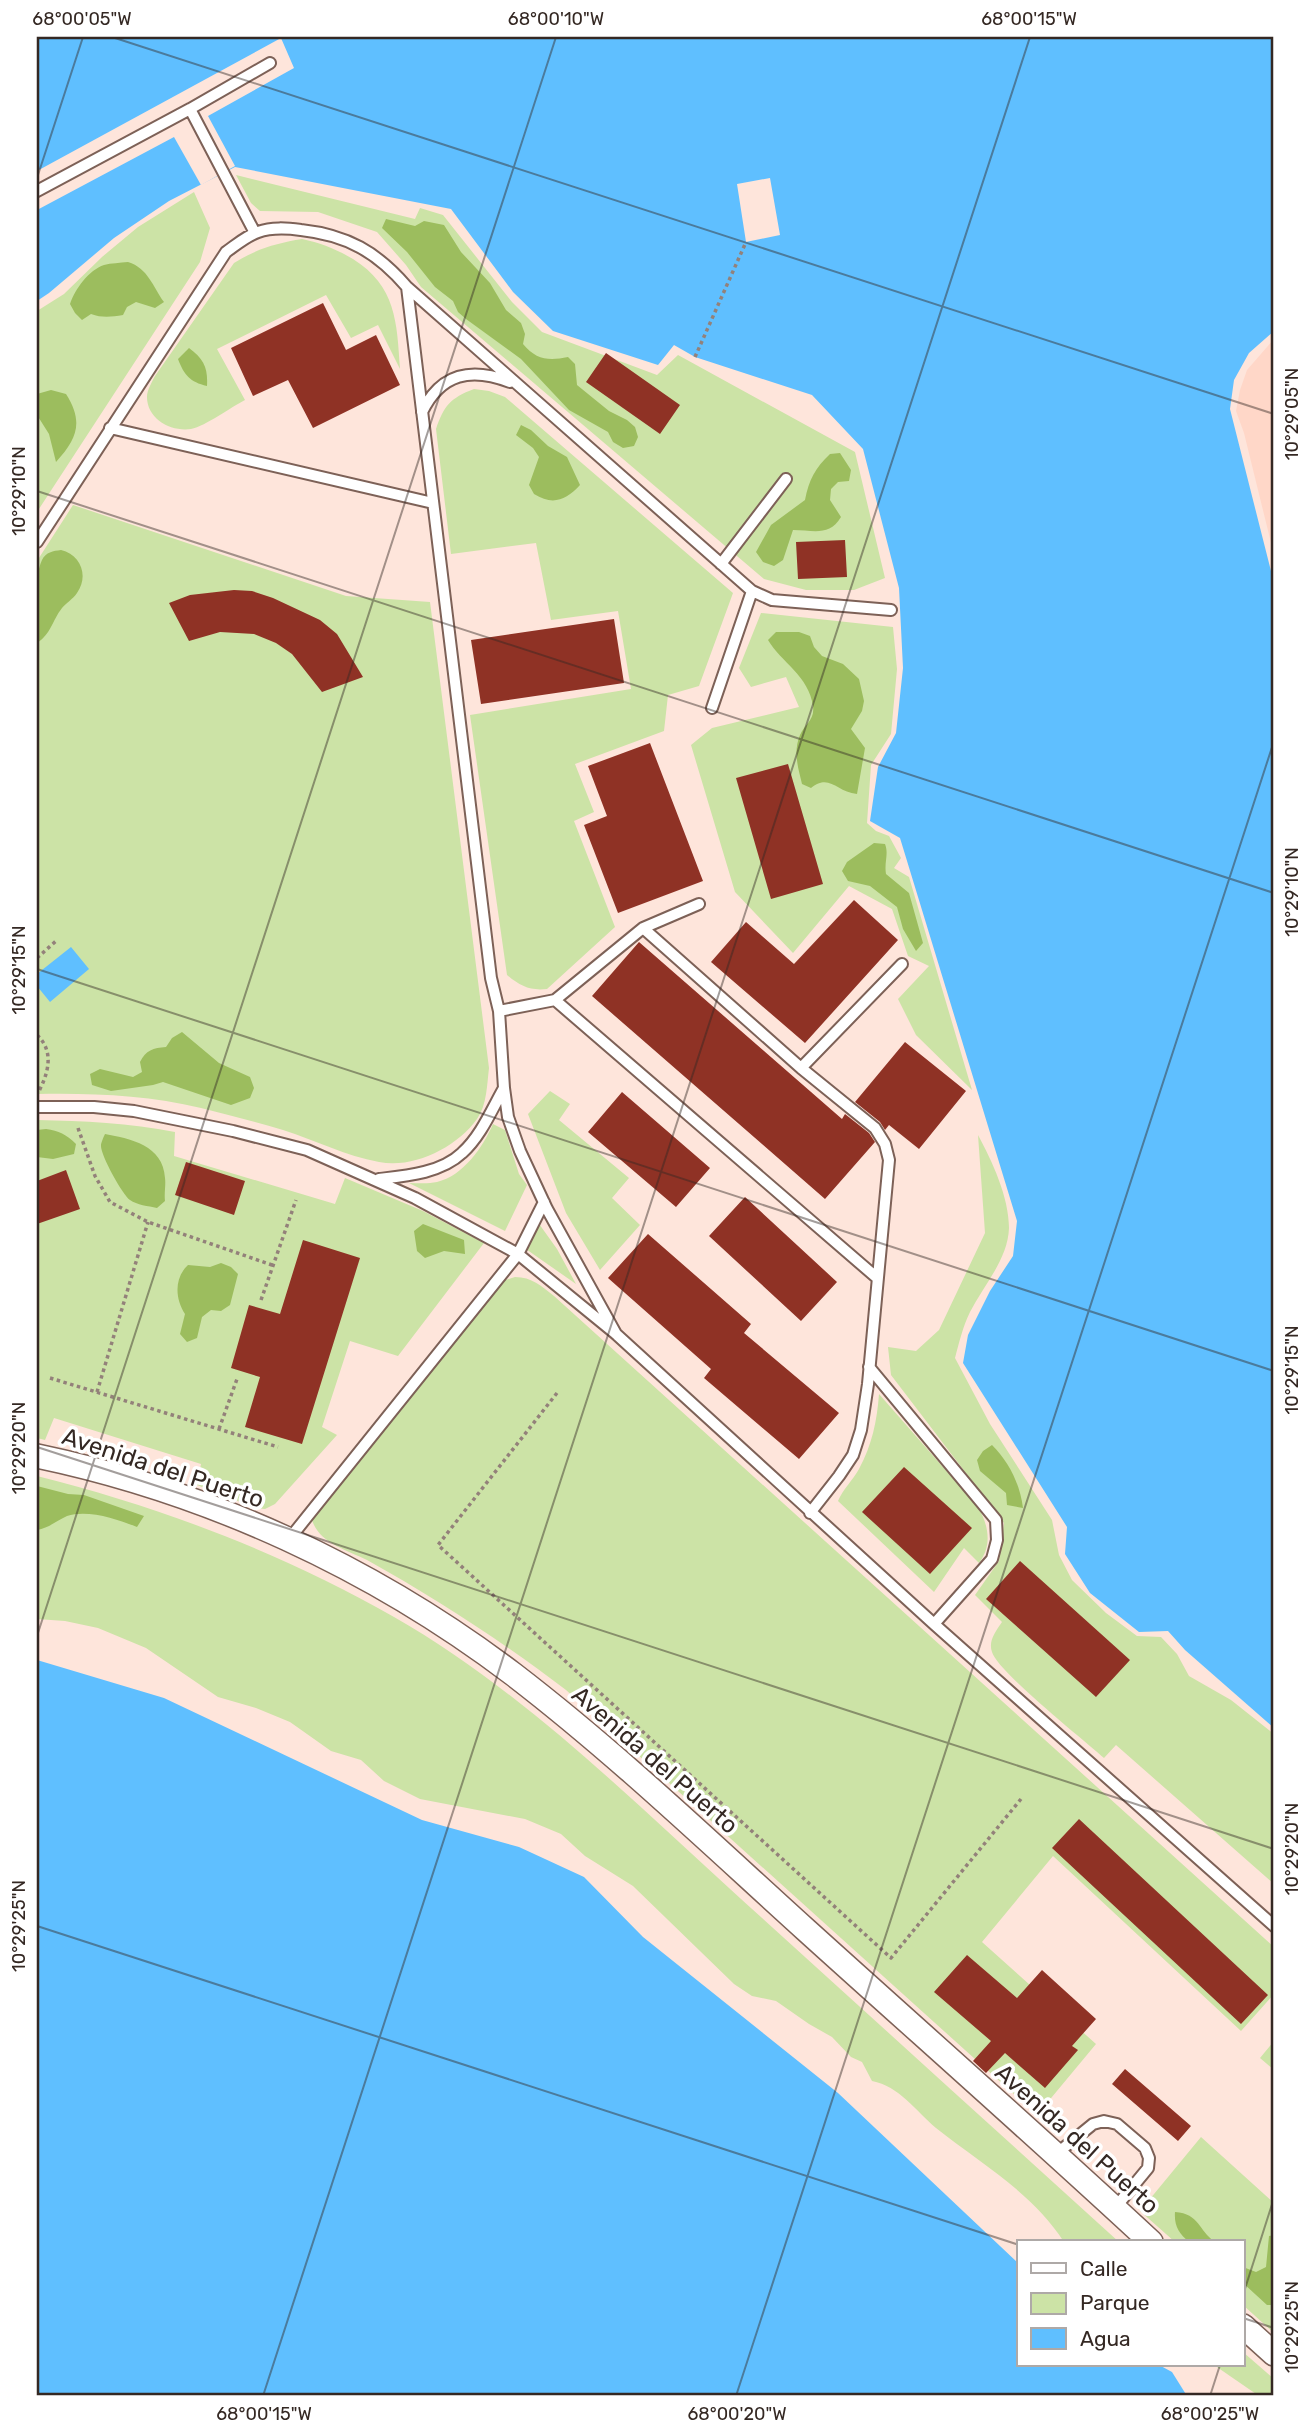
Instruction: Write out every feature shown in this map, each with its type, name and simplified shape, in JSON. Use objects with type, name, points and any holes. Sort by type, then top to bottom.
[{"type":"street","name":"Avenida del Puerto","points":[[37,1456],[80,1465],[173,1494],[290,1538],[412,1606],[511,1672],[608,1750],[1149,2240]]},
{"type":"street","points":[[1244,2327],[1274,2354]]},
{"type":"lane","points":[[37,191],[270,63]]},
{"type":"lane","points":[[190,109],[255,233]]},
{"type":"lane","points":[[37,542],[226,252],[255,233],[287,228],[342,237],[369,252],[752,591],[772,600],[891,610]]},
{"type":"lane","points":[[407,288],[491,978],[499,1011],[508,1117],[544,1202],[616,1334]]},
{"type":"lane","points":[[422,412],[430,395],[455,378],[485,374],[518,385]]},
{"type":"lane","points":[[110,428],[433,503]]},
{"type":"lane","points":[[721,564],[786,479]]},
{"type":"lane","points":[[712,708],[752,591]]},
{"type":"lane","points":[[499,1011],[555,1000],[643,928],[699,904]]},
{"type":"lane","points":[[643,928],[801,1068],[875,1128],[885,1144],[889,1160],[861,1430],[853,1455],[810,1513]]},
{"type":"lane","points":[[801,1068],[902,964]]},
{"type":"lane","points":[[555,1000],[876,1277]]},
{"type":"lane","points":[[376,1179],[413,1175],[441,1166],[462,1154],[479,1132],[504,1088]]},
{"type":"lane","points":[[37,1107],[94,1107],[175,1118],[278,1141],[376,1179],[518,1254],[616,1334],[933,1624],[1274,1926]]},
{"type":"lane","points":[[290,1538],[518,1254],[544,1202]]},
{"type":"lane","points":[[869,1367],[996,1520],[997,1540],[992,1559],[933,1624]]},
{"type":"lane","points":[[1055,2155],[1093,2124],[1117,2124],[1144,2148],[1149,2158],[1148,2168],[1115,2208]]},
{"type":"path","points":[[695,357],[746,242]]},
{"type":"path","points":[[37,958],[56,941]]},
{"type":"path","points":[[37,1035],[49,1057],[47,1078],[38,1094]]},
{"type":"path","points":[[78,1128],[95,1176],[110,1202],[148,1222],[272,1265]]},
{"type":"path","points":[[261,1300],[296,1200]]},
{"type":"path","points":[[97,1392],[148,1222]]},
{"type":"path","points":[[50,1378],[278,1447]]},
{"type":"path","points":[[219,1429],[237,1379]]},
{"type":"path","points":[[557,1393],[438,1545],[891,1958],[1021,1799]]},
{"type":"shaded area","points":[[1274,339],[1274,555],[1244,433],[1236,411],[1247,370]]},
{"type":"green space","points":[[236,175],[415,219],[420,208],[443,215],[512,302],[542,332],[657,375],[678,355],[855,452],[885,578],[854,590],[806,590],[764,579],[421,287],[377,232],[318,212],[260,211],[251,203]]},
{"type":"green space","points":[[194,192],[210,228],[200,262],[37,512],[37,311],[64,294],[138,227]]},
{"type":"green space","points":[[386,219],[415,226],[424,221],[444,225],[461,252],[490,283],[506,310],[521,323],[525,334],[523,344],[543,358],[568,357],[575,364],[577,385],[609,411],[635,427],[638,437],[634,446],[623,448],[613,442],[608,432],[569,410],[521,359],[458,312],[453,301],[435,287],[407,252],[382,228]]},
{"type":"green space","points":[[302,239],[347,255],[378,281],[392,306],[400,369],[378,325],[351,338],[326,295],[217,349],[245,400],[191,429],[168,426],[156,418],[148,405],[147,394],[155,376],[234,263],[267,247]]},
{"type":"green space","points":[[128,262],[145,273],[164,302],[155,308],[136,302],[127,307],[123,315],[107,317],[91,314],[82,320],[70,304],[83,281],[98,267]]},
{"type":"green space","points":[[189,348],[204,364],[207,386],[192,380],[180,365],[178,359]]},
{"type":"green space","points":[[474,389],[505,397],[733,593],[699,686],[668,695],[664,731],[575,764],[594,812],[574,821],[615,927],[547,989],[526,987],[507,975],[470,715],[631,689],[618,611],[551,620],[536,543],[451,554],[436,429],[449,404]]},
{"type":"green space","points":[[51,390],[66,394],[72,404],[76,422],[76,430],[69,446],[56,462],[49,434],[37,415],[37,394]]},
{"type":"green space","points":[[521,425],[567,457],[580,485],[564,498],[547,500],[534,494],[529,485],[539,457],[533,448],[516,435]]},
{"type":"green space","points":[[840,453],[851,470],[849,481],[838,482],[831,489],[830,500],[841,517],[826,530],[793,530],[783,560],[774,566],[763,562],[756,552],[771,525],[805,500],[811,480],[820,464],[830,454]]},
{"type":"green space","points":[[73,505],[346,596],[430,602],[489,1068],[483,1107],[477,1119],[458,1139],[434,1154],[406,1162],[379,1162],[283,1130],[181,1104],[119,1096],[37,1094],[37,561]]},
{"type":"green space","points":[[61,550],[78,561],[82,573],[81,586],[37,643],[36,589],[39,568],[46,555]]},
{"type":"green space","points":[[761,613],[893,627],[897,669],[891,734],[871,765],[867,823],[876,831],[889,836],[901,858],[894,868],[909,877],[972,1090],[916,1035],[898,999],[929,966],[908,956],[892,909],[849,886],[793,953],[735,892],[691,745],[712,728],[799,707],[786,677],[751,687],[739,668]]},
{"type":"green space","points":[[776,632],[799,632],[810,636],[814,647],[822,656],[843,664],[859,679],[864,701],[862,711],[851,729],[865,748],[857,794],[823,782],[811,788],[802,784],[797,747],[800,735],[813,715],[813,706],[806,686],[768,640]]},
{"type":"green space","points":[[874,843],[885,844],[886,874],[909,893],[923,943],[916,951],[903,929],[897,907],[870,886],[848,881],[842,871],[847,862]]},
{"type":"green space","points":[[182,1032],[219,1063],[250,1077],[254,1088],[250,1098],[231,1105],[163,1082],[111,1091],[92,1085],[90,1074],[100,1069],[133,1077],[142,1072],[140,1062],[147,1052],[166,1047],[172,1038]]},
{"type":"green space","points":[[550,1091],[570,1104],[559,1120],[629,1178],[612,1198],[640,1225],[600,1270],[566,1213],[528,1114]]},
{"type":"green space","points":[[37,1120],[141,1126],[175,1132],[174,1156],[335,1204],[345,1178],[423,1211],[484,1243],[398,1356],[350,1341],[322,1427],[337,1435],[275,1504],[265,1509],[256,1508],[197,1485],[201,1464],[54,1418],[45,1440],[37,1438]]},
{"type":"green space","points":[[493,1124],[505,1130],[519,1174],[527,1185],[505,1231],[409,1183],[437,1182],[455,1174],[478,1151]]},
{"type":"green space","points":[[46,1129],[62,1134],[76,1144],[74,1154],[53,1159],[37,1157],[37,1130]]},
{"type":"green space","points":[[105,1134],[135,1141],[158,1158],[165,1178],[165,1201],[157,1208],[133,1202],[126,1196],[102,1150]]},
{"type":"green space","points":[[978,1135],[1003,1192],[1008,1216],[1008,1239],[994,1272],[968,1317],[955,1358],[990,1424],[1052,1520],[1059,1555],[1072,1580],[1106,1613],[1137,1636],[1161,1637],[1177,1654],[1189,1676],[1231,1700],[1274,1734],[1274,1884],[1116,1745],[1104,1758],[1024,1689],[997,1661],[992,1652],[992,1640],[1002,1622],[975,1595],[999,1561],[1004,1523],[891,1375],[888,1347],[916,1351],[939,1330],[985,1233]]},
{"type":"green space","points":[[537,1221],[557,1249],[576,1284],[523,1247]]},
{"type":"green space","points":[[423,1224],[464,1240],[465,1254],[444,1251],[425,1258],[417,1251],[414,1231]]},
{"type":"green space","points":[[221,1263],[238,1274],[230,1305],[221,1311],[211,1310],[202,1317],[197,1338],[187,1342],[180,1334],[185,1314],[178,1295],[180,1276],[188,1265],[210,1267]]},
{"type":"green space","points":[[515,1277],[531,1280],[554,1296],[1274,1947],[1274,1994],[1241,2031],[1053,1856],[982,1942],[1096,2044],[1037,2115],[566,1690],[444,1606],[321,1535],[312,1520],[317,1508],[499,1282]]},
{"type":"green space","points":[[879,1394],[978,1507],[986,1527],[986,1549],[979,1563],[964,1548],[934,1592],[838,1501],[859,1469],[871,1442]]},
{"type":"green space","points":[[992,1445],[1013,1474],[1023,1508],[1007,1505],[1006,1493],[980,1471],[977,1460],[983,1451]]},
{"type":"green space","points":[[37,1476],[129,1502],[220,1534],[309,1572],[394,1617],[484,1676],[569,1743],[1117,2240],[1063,2240],[1037,2208],[936,2128],[907,2100],[891,2088],[872,2081],[862,2062],[851,2057],[832,2037],[776,2001],[752,1996],[734,1984],[633,1886],[585,1856],[561,1834],[525,1819],[420,1799],[384,1781],[361,1760],[331,1751],[290,1722],[218,1697],[146,1648],[98,1628],[65,1621],[37,1619]]},
{"type":"green space","points":[[37,1486],[84,1495],[144,1516],[137,1527],[102,1516],[75,1514],[37,1530]]},
{"type":"green space","points":[[1274,2041],[1274,2070],[1260,2058]]},
{"type":"green space","points":[[1201,2137],[1274,2203],[1274,2333],[1244,2306],[1244,2240],[1173,2240],[1140,2211]]},
{"type":"green space","points":[[1175,2212],[1189,2216],[1213,2240],[1187,2240],[1175,2221]]},
{"type":"green space","points":[[1274,2235],[1274,2305],[1267,2305],[1244,2284],[1244,2267],[1256,2272],[1266,2267],[1269,2236]]},
{"type":"green space","points":[[1244,2353],[1274,2379],[1274,2396],[1259,2396],[1215,2366],[1244,2366]]},
{"type":"water","points":[[37,37],[1274,37],[1274,331],[1249,353],[1234,380],[1230,409],[1274,583],[1274,1728],[1185,1650],[1168,1631],[1139,1632],[1090,1593],[1065,1554],[1067,1527],[963,1363],[968,1335],[990,1291],[1013,1256],[1017,1221],[900,838],[870,821],[878,767],[896,733],[903,668],[899,588],[863,449],[812,395],[695,357],[674,345],[658,365],[553,331],[513,292],[451,209],[235,167],[169,201],[114,238],[37,301]]},
{"type":"water","points":[[71,947],[89,969],[50,1002],[37,986],[37,974]]},
{"type":"water","points":[[37,1660],[164,1698],[422,1820],[519,1847],[584,1877],[643,1937],[838,2093],[1017,2262],[1017,2366],[1161,2366],[1172,2372],[1187,2396],[37,2396]]},
{"type":"pier","points":[[281,38],[294,68],[208,116],[235,166],[201,185],[174,137],[37,210],[37,171]]},
{"type":"pier","points":[[770,178],[780,235],[746,242],[737,184]]},
{"type":"building","points":[[323,303],[346,350],[376,335],[400,385],[313,428],[288,380],[253,396],[231,348]]},
{"type":"building","points":[[606,353],[680,405],[660,434],[586,382]]},
{"type":"building","points":[[845,540],[847,577],[798,579],[796,542]]},
{"type":"building","points":[[234,590],[252,591],[273,598],[320,620],[337,634],[363,677],[322,692],[292,654],[276,643],[254,634],[220,632],[189,641],[169,603],[190,595]]},
{"type":"building","points":[[614,619],[624,683],[481,704],[471,640]]},
{"type":"building","points":[[650,743],[703,881],[618,913],[584,825],[607,816],[588,766]]},
{"type":"building","points":[[788,764],[823,884],[771,899],[736,778]]},
{"type":"building","points":[[854,900],[898,940],[805,1043],[711,962],[746,922],[794,964]]},
{"type":"building","points":[[639,942],[842,1119],[845,1114],[869,1133],[875,1142],[825,1199],[592,996]]},
{"type":"building","points":[[905,1042],[966,1091],[919,1149],[889,1125],[885,1130],[880,1122],[855,1102]]},
{"type":"building","points":[[622,1092],[710,1168],[676,1207],[588,1132]]},
{"type":"building","points":[[186,1162],[245,1181],[234,1215],[175,1195]]},
{"type":"building","points":[[66,1170],[80,1209],[37,1224],[37,1181]]},
{"type":"building","points":[[745,1197],[837,1282],[801,1321],[709,1236]]},
{"type":"building","points":[[648,1234],[751,1324],[744,1333],[839,1413],[799,1459],[704,1378],[711,1369],[608,1278]]},
{"type":"building","points":[[303,1240],[360,1258],[302,1444],[245,1427],[260,1377],[231,1368],[249,1305],[280,1314]]},
{"type":"building","points":[[904,1467],[972,1528],[930,1574],[862,1512]]},
{"type":"building","points":[[1020,1561],[1130,1660],[1096,1697],[986,1599]]},
{"type":"building","points":[[1079,1819],[1268,1995],[1241,2024],[1052,1848]]},
{"type":"building","points":[[967,1955],[1017,1998],[1042,1970],[1096,2019],[1072,2046],[1078,2050],[1045,2088],[1005,2053],[986,2073],[973,2061],[991,2041],[934,1992]]},
{"type":"building","points":[[1125,2069],[1191,2126],[1178,2141],[1112,2084]]}]
